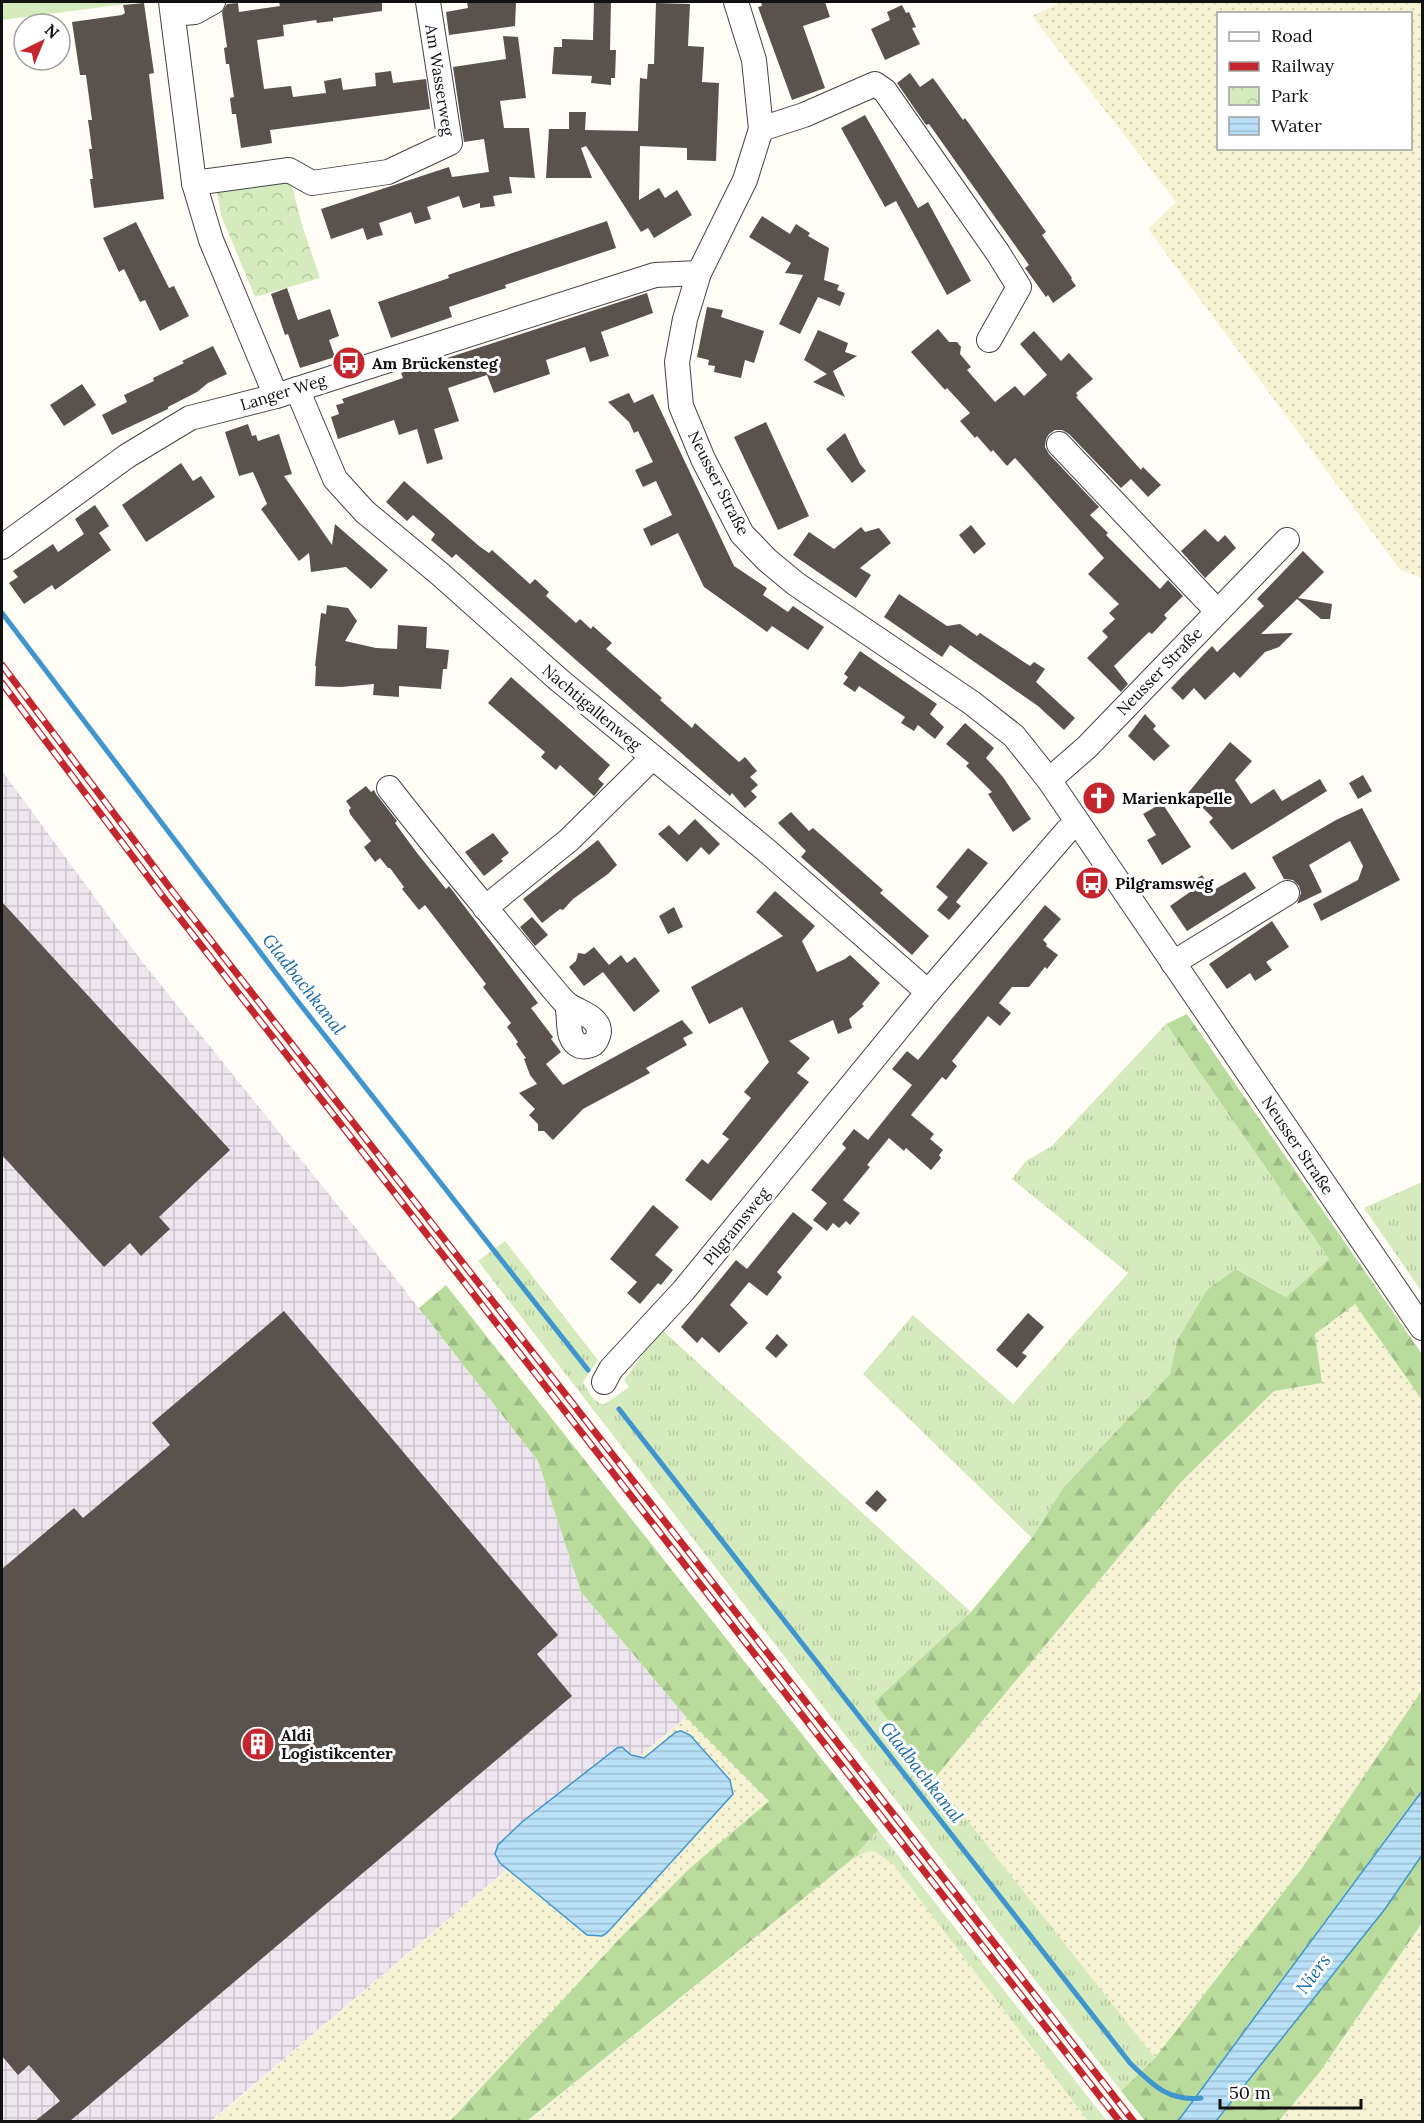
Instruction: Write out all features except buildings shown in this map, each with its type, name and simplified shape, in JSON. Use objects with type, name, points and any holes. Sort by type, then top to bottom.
[{"type":"street","points":[[213,2],[195,12],[172,8],[194,183],[211,240],[286,392]]},
{"type":"street","name":"Am Wasserweg","points":[[194,183],[290,170],[312,183],[388,172],[450,143],[428,2]]},
{"type":"street","name":"Neusser Straße","points":[[735,2],[754,60],[761,129],[745,180],[699,273],[685,319],[676,362],[681,406],[703,459],[742,534],[767,560],[796,584],[972,703],[1014,736],[1049,780],[1422,1328]]},
{"type":"street","points":[[761,129],[804,115],[875,84],[885,91],[998,253],[1019,287],[989,340]]},
{"type":"street","name":"Langer Weg","points":[[2,547],[127,456],[190,418],[286,392],[656,275],[699,273]]},
{"type":"street","name":"Nachtigallenweg","points":[[286,392],[335,479],[365,512],[440,574],[559,680],[766,850],[928,992]]},
{"type":"street","points":[[1059,444],[1217,611]]},
{"type":"street","name":"Neusser Straße","points":[[1049,780],[1087,747],[1287,540]]},
{"type":"street","points":[[485,908],[570,840],[652,758]]},
{"type":"street","points":[[389,788],[452,869],[567,1005]]},
{"type":"street","name":"Pilgramsweg","points":[[604,1382],[611,1369],[684,1290],[928,992],[1067,831],[1078,823]]},
{"type":"street","points":[[1173,963],[1287,893]]},
{"type":"shaded area","points":[[1062,2],[1422,2],[1422,578],[1400,570],[1148,229],[1176,202],[1032,16]]},
{"type":"shaded area","points":[[2,771],[144,964],[372,1248],[538,1461],[581,1592],[686,1717],[211,2121],[2,2121]]},
{"type":"shaded area","points":[[1355,1304],[1422,1400],[1422,1690],[1302,1868],[1155,2058],[934,1779],[1181,1482],[1274,1391],[1322,1383],[1315,1334]]},
{"type":"shaded area","points":[[686,1717],[769,1801],[690,1868],[622,1936],[450,2121],[211,2122]]},
{"type":"shaded area","points":[[874,1851],[893,1864],[1088,2121],[527,2122],[850,1861],[864,1853]]},
{"type":"shaded area","points":[[1422,1923],[1422,2121],[1279,2122],[1319,2073]]},
{"type":"green space","points":[[2,2],[142,2],[64,12],[12,12],[12,19],[2,20]]},
{"type":"green space","points":[[291,182],[302,225],[320,278],[255,297],[221,215],[217,192]]},
{"type":"green space","points":[[1187,1014],[1422,1354],[1422,1400],[1355,1304],[1315,1334],[1322,1383],[1274,1391],[1181,1482],[934,1779],[874,1702],[971,1612],[1032,1538],[1063,1488],[1170,1374],[1177,1341],[1207,1290],[1236,1269],[1286,1297],[1329,1259],[1166,1024]]},
{"type":"green space","points":[[1166,1024],[1329,1259],[1286,1297],[1237,1269],[1177,1341],[1170,1374],[1063,1488],[1032,1538],[863,1374],[913,1315],[1013,1404],[1128,1273],[1012,1179],[1026,1161],[1052,1146]]},
{"type":"green space","points":[[1422,1182],[1422,1292],[1364,1208]]},
{"type":"green space","points":[[505,1241],[598,1360],[583,1382],[593,1399],[603,1405],[629,1387],[624,1380],[661,1329],[971,1612],[874,1702],[1155,2058],[1121,2091],[478,1261]]},
{"type":"green space","points":[[446,1285],[878,1830],[850,1861],[527,2121],[450,2121],[622,1936],[690,1868],[769,1801],[686,1717],[581,1592],[538,1461],[419,1308]]},
{"type":"green space","points":[[1422,1690],[1422,1791],[1178,2121],[1145,2121],[1121,2091],[1155,2058],[1302,1868]]},
{"type":"green space","points":[[878,1830],[1107,2121],[1088,2121],[893,1864],[874,1851],[864,1853],[850,1861]]},
{"type":"green space","points":[[1422,1855],[1422,1923],[1319,2073],[1279,2121],[1216,2122],[1385,1909]]},
{"type":"water","points":[[681,1731],[690,1735],[730,1780],[733,1794],[607,1933],[602,1936],[587,1935],[500,1863],[495,1854],[498,1845],[522,1822],[617,1748],[622,1747],[631,1755],[644,1758],[676,1732]]},
{"type":"water","name":"Niers","points":[[1422,1791],[1422,1855],[1385,1909],[1216,2121],[1178,2121]]},
{"type":"waterway","name":"Gladbachkanal","points":[[2,613],[292,994],[588,1370]]},
{"type":"waterway","name":"Gladbachkanal","points":[[619,1409],[1130,2063],[1161,2090],[1179,2097],[1201,2098]]},
{"type":"railway","points":[[2,665],[173,892],[1134,2122]]},
{"type":"railway","points":[[2,683],[161,894],[1120,2122]]},
{"type":"place","name":"Am Brückensteg","points":[[349,363]]},
{"type":"place","name":"Marienkapelle","points":[[1099,798]]},
{"type":"place","name":"Pilgramsweg","points":[[1092,883]]},
{"type":"place","name":"Aldi Logistikcenter","points":[[258,1744]]}]
